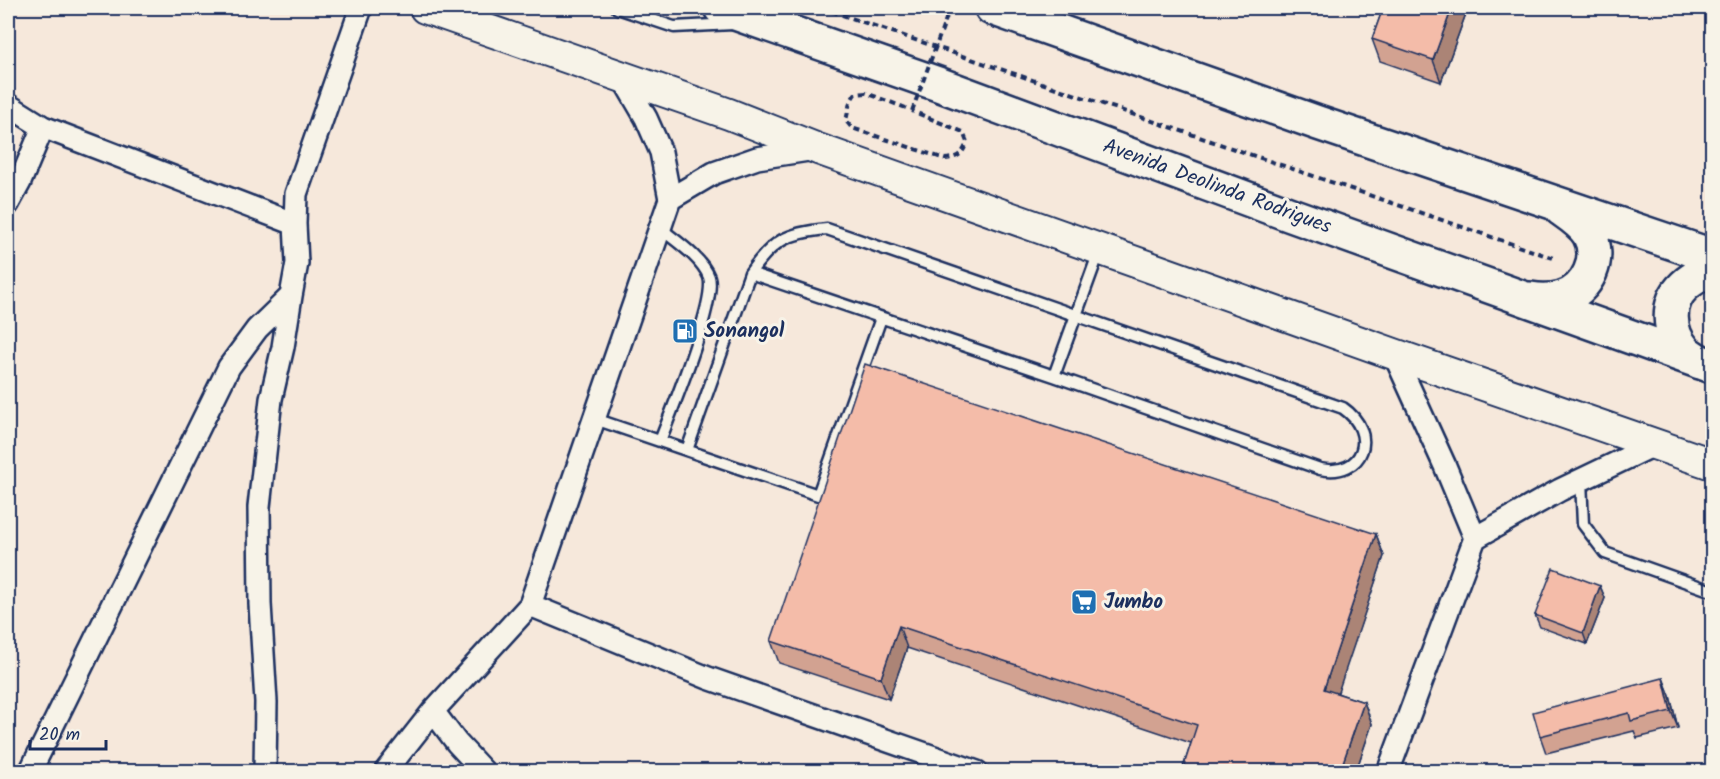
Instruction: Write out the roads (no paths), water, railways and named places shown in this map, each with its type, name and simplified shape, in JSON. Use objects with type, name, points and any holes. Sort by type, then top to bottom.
[{"type":"highway","name":"Avenida Deolinda Rodrigues","points":[[722,8],[928,80],[1280,211],[1709,366]]},
{"type":"highway","points":[[992,8],[1552,203],[1713,256]]},
{"type":"highway","points":[[1525,299],[1547,302],[1565,297],[1584,284],[1591,270],[1595,252],[1588,234],[1575,218],[1552,203]]},
{"type":"highway","points":[[1709,366],[1685,351],[1676,338],[1671,318],[1673,301],[1684,286],[1713,268]]},
{"type":"street","points":[[265,771],[266,702],[260,604],[259,507],[271,399],[283,347],[297,263],[296,194],[361,8]]},
{"type":"street","points":[[425,8],[729,114],[818,149],[1394,354],[1713,464]]},
{"type":"street","points":[[386,771],[433,711],[530,605],[670,199],[661,152],[646,118],[622,77]]},
{"type":"street","points":[[8,105],[43,127],[295,224]]},
{"type":"street","points":[[8,204],[20,182],[43,127]]},
{"type":"street","points":[[670,199],[714,173],[756,158],[818,149]]},
{"type":"street","points":[[30,771],[229,367],[257,329],[291,296]]},
{"type":"street","points":[[1394,354],[1475,538]]},
{"type":"street","points":[[1388,771],[1475,538],[1581,480],[1656,444]]},
{"type":"street","points":[[530,605],[708,678],[977,771]]},
{"type":"street","points":[[433,711],[457,743],[484,771]]},
{"type":"lane","points":[[616,8],[674,27],[765,23]]},
{"type":"lane","points":[[660,228],[691,252],[709,278],[706,314],[660,441]]},
{"type":"lane","points":[[687,450],[750,273],[763,254],[782,239],[803,231],[827,229],[1343,408],[1358,421],[1363,430],[1362,449],[1357,459],[1341,470],[1320,470],[1054,376],[750,273]]},
{"type":"lane","points":[[1054,376],[1100,249]]},
{"type":"lane","points":[[595,419],[818,495],[881,318]]},
{"type":"lane","points":[[1581,480],[1583,524],[1605,553],[1713,591]]},
{"type":"place","name":"Sonangol","points":[[685,331]]},
{"type":"place","name":"Jumbo","points":[[1084,602]]}]
